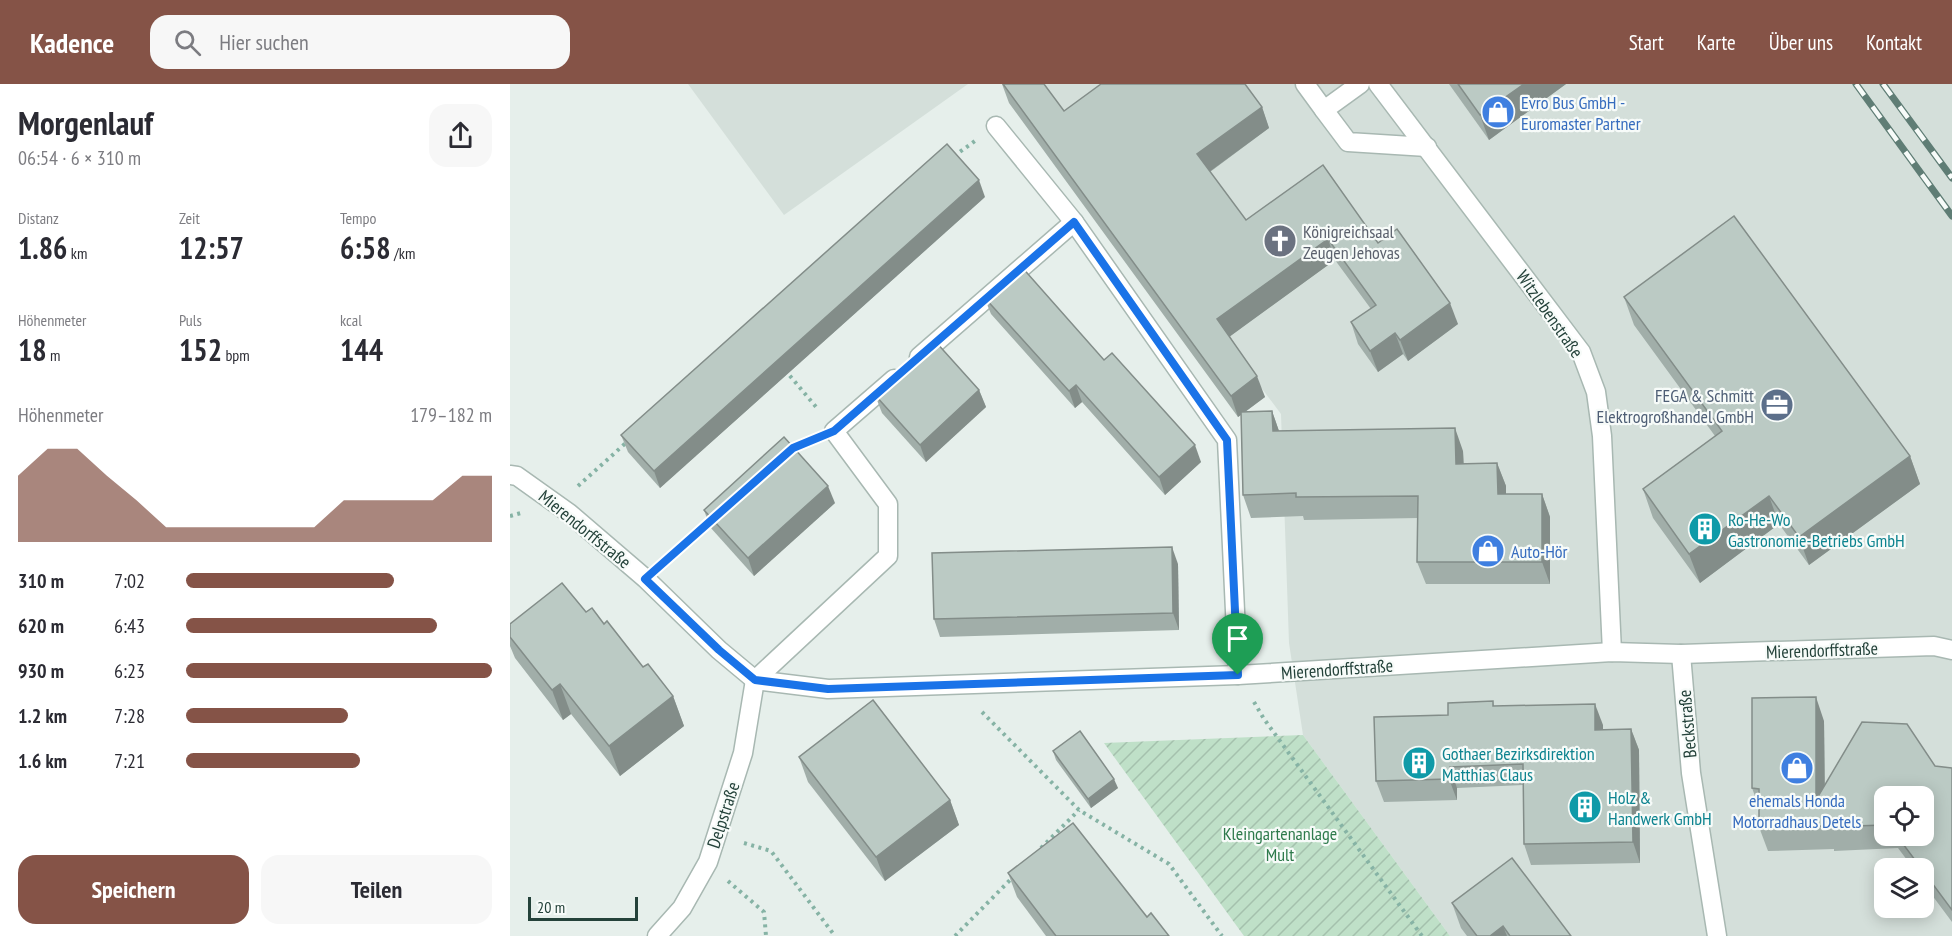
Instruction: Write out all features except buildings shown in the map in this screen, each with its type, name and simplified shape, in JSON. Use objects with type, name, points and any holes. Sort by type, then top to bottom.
[{"type":"street","points":[[1305,84],[1348,142],[1427,147]]},
{"type":"street","points":[[1324,110],[1360,84]]},
{"type":"street","name":"Witzlebenstraße","points":[[1378,84],[1581,352],[1596,392],[1602,436],[1612,652]]},
{"type":"street","points":[[996,126],[1074,222],[1227,440],[1238,675]]},
{"type":"street","points":[[755,680],[888,556],[888,504],[834,431],[1074,222]]},
{"type":"street","name":"Mierendorffstraße","points":[[510,475],[517,476],[558,504],[645,579],[719,650],[755,680],[828,689],[1238,675],[1612,652],[1681,654],[1934,646],[1952,650]]},
{"type":"street","name":"Beckstraße","points":[[1681,654],[1691,773],[1717,936]]},
{"type":"street","name":"Delpstraße","points":[[657,936],[682,908],[708,862],[743,753],[755,680]]},
{"type":"path","points":[[946,163],[955,155]]},
{"type":"path","points":[[781,366],[834,431],[793,448],[784,456]]},
{"type":"path","points":[[558,504],[628,441]]},
{"type":"path","points":[[645,579],[715,517]]},
{"type":"path","points":[[1238,675],[1264,719],[1422,936]]},
{"type":"path","points":[[956,685],[1079,810],[1169,864],[1222,936]]},
{"type":"path","points":[[1038,852],[1079,810]]},
{"type":"path","points":[[717,836],[771,851],[836,936]]},
{"type":"path","points":[[708,862],[764,912],[766,936]]},
{"type":"path","points":[[955,936],[1021,869]]},
{"type":"shaded area","points":[[688,84],[968,84],[784,215]]},
{"type":"shaded area","points":[[1039,84],[1952,84],[1952,936],[1450,936],[1303,735],[1289,643],[1281,414],[1160,253]]},
{"type":"green space","name":"Kleingartenanlage Mult","points":[[1303,735],[1450,936],[1244,936],[1104,743]]},
{"type":"railway","points":[[1856,84],[1952,216]]},
{"type":"railway","points":[[1883,84],[1952,178]]},
{"type":"place","name":"Evro Bus GmbH - Euromaster Partner","points":[[1498,112]]},
{"type":"place","name":"Königreichsaal Zeugen Jehovas","points":[[1280,241]]},
{"type":"place","name":"FEGA & Schmitt Elektrogroßhandel GmbH","points":[[1777,405]]},
{"type":"place","name":"Ro-He-Wo Gastronomie-Betriebs GmbH","points":[[1705,529]]},
{"type":"place","name":"Auto-Hör","points":[[1488,551]]},
{"type":"place","name":"Gothaer Bezirksdirektion Matthias Claus","points":[[1419,763]]},
{"type":"place","name":"ehemals Honda Motorradhaus Detels","points":[[1797,768]]},
{"type":"place","name":"Holz & Handwerk GmbH","points":[[1585,807]]},
{"type":"route","points":[[1074,222],[1227,440],[1238,675],[828,689],[755,680],[719,650],[645,579],[793,448],[834,431],[1074,222]]}]
